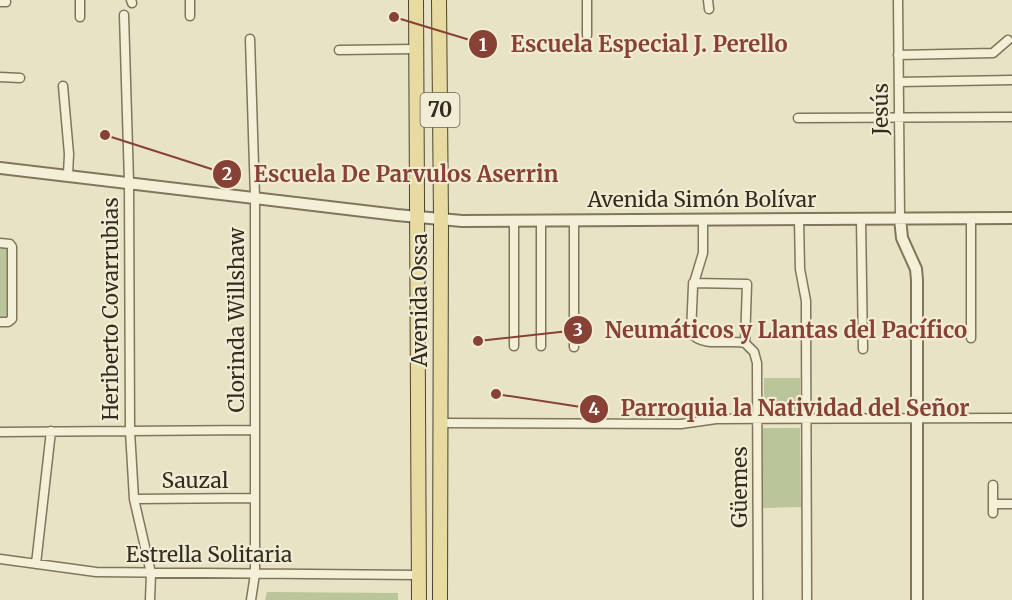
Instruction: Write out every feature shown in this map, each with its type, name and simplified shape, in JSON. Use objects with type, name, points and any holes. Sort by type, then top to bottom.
[{"type":"main road","name":"Avenida Ossa","points":[[416,0],[419,600]]},
{"type":"main road","name":"Avenida Ossa","points":[[439,0],[440,600]]},
{"type":"street","points":[[80,0],[80,17]]},
{"type":"street","points":[[190,0],[190,16]]},
{"type":"street","points":[[587,0],[587,35]]},
{"type":"street","name":"Jesús","points":[[898,0],[900,218]]},
{"type":"street","name":"Heriberto Covarrubias","points":[[124,15],[129,182],[130,431],[134,499],[151,573],[150,600]]},
{"type":"street","name":"Clorinda Willshaw","points":[[250,39],[255,197],[255,574],[251,600]]},
{"type":"street","points":[[898,55],[993,53],[1008,40]]},
{"type":"street","points":[[339,50],[416,49]]},
{"type":"street","points":[[0,77],[20,78]]},
{"type":"street","points":[[899,82],[1012,80]]},
{"type":"street","points":[[63,86],[69,154],[68,175]]},
{"type":"street","points":[[798,118],[1012,117]]},
{"type":"street","name":"Avenida Simón Bolívar","points":[[0,168],[441,219],[541,221],[1012,218]]},
{"type":"street","points":[[900,218],[902,238],[916,269],[917,280],[917,600]]},
{"type":"street","points":[[970,338],[971,218]]},
{"type":"street","points":[[800,219],[800,269],[806,308],[807,600]]},
{"type":"street","points":[[861,219],[863,349]]},
{"type":"street","points":[[573,347],[574,220]]},
{"type":"street","points":[[703,220],[703,254],[693,283],[691,327],[693,336],[705,342],[745,343]]},
{"type":"street","points":[[514,221],[514,346]]},
{"type":"street","points":[[541,221],[541,346]]},
{"type":"street","points":[[0,243],[10,244],[12,247],[11,321],[0,322]]},
{"type":"street","name":"Güemes","points":[[693,283],[747,284],[745,343],[754,352],[757,363],[758,600]]},
{"type":"street","points":[[440,423],[681,424],[716,419],[1012,418]]},
{"type":"street","points":[[0,432],[255,430]]},
{"type":"street","points":[[36,564],[51,431]]},
{"type":"street","points":[[993,485],[993,508],[1012,504]]},
{"type":"street","name":"Sauzal","points":[[134,499],[255,498]]},
{"type":"street","name":"Estrella Solitaria","points":[[0,559],[96,572],[419,575]]},
{"type":"green space","points":[[0,244],[8,245],[8,319],[0,319]]},
{"type":"green space","points":[[764,378],[800,378],[800,415],[764,415]]},
{"type":"green space","points":[[763,428],[800,428],[801,507],[763,508]]},
{"type":"green space","points":[[267,592],[398,593],[398,600],[265,600]]},
{"type":"place","name":"Escuela Especial J. Perello","points":[[394,17]]},
{"type":"place","name":"Escuela De Parvulos Aserrin","points":[[105,135]]},
{"type":"place","name":"Neumáticos y Llantas del Pacífico","points":[[478,341]]},
{"type":"place","name":"Parroquia la Natividad del Señor","points":[[496,394]]}]
